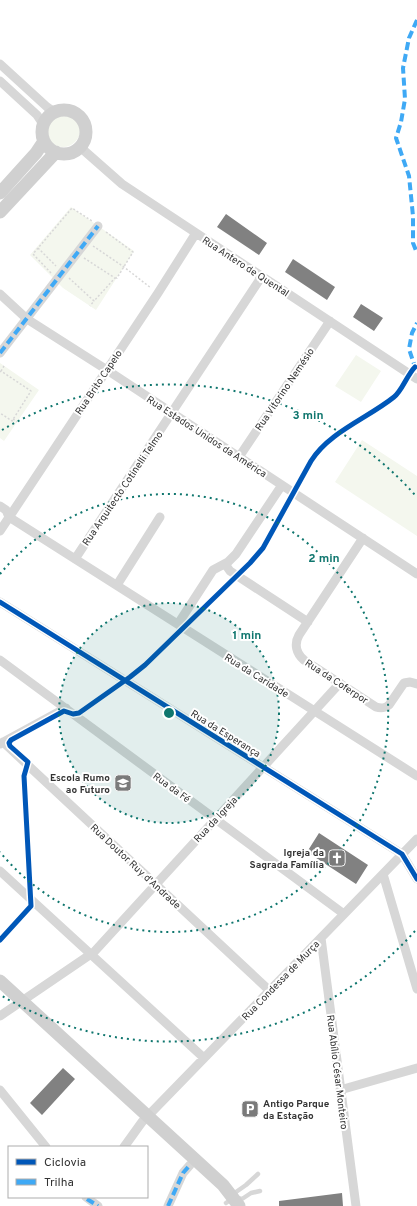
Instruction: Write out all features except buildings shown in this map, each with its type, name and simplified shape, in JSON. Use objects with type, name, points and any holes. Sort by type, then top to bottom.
[{"type":"street","points":[[0,64],[54,112]]},
{"type":"street","points":[[0,81],[37,116],[43,124]]},
{"type":"street","points":[[69,110],[76,114],[85,125],[86,133],[84,140],[80,146],[69,153],[62,154],[56,152],[47,146],[44,141],[42,135],[43,124],[49,115],[54,112],[69,110]]},
{"type":"street","points":[[0,193],[36,153],[44,141]]},
{"type":"street","name":"Rua Antero de Quental","points":[[80,146],[122,184],[417,379]]},
{"type":"street","points":[[0,212],[56,152]]},
{"type":"street","points":[[0,353],[98,226]]},
{"type":"street","name":"Rua Brito Capelo","points":[[0,531],[158,293],[196,233]]},
{"type":"street","name":"Rua Arquitecto Cotinelli Telmo","points":[[75,559],[262,276]]},
{"type":"street","name":"Rua Estados Unidos da América","points":[[0,294],[27,319],[417,574]]},
{"type":"street","name":"Rua Vitorino Nemésio","points":[[239,457],[330,321]]},
{"type":"street","points":[[178,624],[211,572],[225,564],[236,554],[282,485]]},
{"type":"street","name":"Rua da Caridade","points":[[0,506],[6,510],[9,517],[417,776]]},
{"type":"street","points":[[117,585],[160,517]]},
{"type":"street","points":[[225,564],[230,571],[308,622],[363,538]]},
{"type":"street","name":"Rua da Esperança","points":[[0,602],[402,854]]},
{"type":"street","name":"Rua da Coferpor","points":[[308,622],[297,639],[296,648],[300,657],[376,707],[383,708],[389,705],[404,683],[410,682],[417,684]]},
{"type":"street","name":"Rua da Fé","points":[[0,660],[344,914]]},
{"type":"street","name":"Rua da Igreja","points":[[0,1016],[94,952],[340,683]]},
{"type":"street","points":[[1,743],[66,708]]},
{"type":"street","name":"Rua Doutor Ruy d'Andrade","points":[[1,743],[270,991]]},
{"type":"street","name":"Rua Condessa de Murça","points":[[125,1146],[145,1119],[417,839]]},
{"type":"street","points":[[402,854],[417,879]]},
{"type":"street","points":[[0,871],[204,1058]]},
{"type":"street","points":[[383,874],[417,989]]},
{"type":"street","name":"Rua Abílio César Monteiro","points":[[321,938],[356,1206]]},
{"type":"street","points":[[0,981],[19,1003],[145,1119],[223,1186],[232,1203]]},
{"type":"street","points":[[0,991],[19,1003]]},
{"type":"street","points":[[340,1090],[417,1068]]},
{"type":"street","points":[[0,1091],[45,1146]]},
{"type":"street","points":[[145,1119],[190,1165],[232,1203]]},
{"type":"street","points":[[168,1206],[183,1173],[190,1165]]},
{"type":"street","points":[[85,1200],[98,1206]]},
{"type":"lane","points":[[232,1203],[236,1192],[258,1174]]},
{"type":"lane","points":[[232,1203],[251,1193],[260,1192]]},
{"type":"path","points":[[90,306],[115,278],[117,278],[133,252],[72,208],[33,254],[94,301]]},
{"type":"path","points":[[86,242],[124,266],[158,293]]},
{"type":"path","points":[[38,248],[60,276]]},
{"type":"path","points":[[77,254],[115,278]]},
{"type":"path","points":[[4,366],[0,371],[32,391],[13,419]]},
{"type":"path","points":[[0,414],[12,421],[13,419],[17,422]]},
{"type":"shaded area","points":[[63,113],[75,118],[80,130],[75,142],[63,147],[51,142],[46,130],[51,118]]},
{"type":"shaded area","points":[[71,207],[134,251],[96,310],[63,288],[30,255]]},
{"type":"shaded area","points":[[356,355],[381,371],[361,402],[335,386]]},
{"type":"shaded area","points":[[0,363],[39,390],[4,441],[0,438]]},
{"type":"shaded area","points":[[362,440],[417,476],[417,536],[335,482]]},
{"type":"marked path","points":[[417,20],[409,38],[403,68],[405,99],[401,122],[396,138],[409,176],[413,216],[413,243],[417,253]]},
{"type":"marked path","points":[[0,353],[98,226]]},
{"type":"marked path","points":[[414,370],[415,367],[409,349],[412,333],[417,323]]},
{"type":"marked path","points":[[168,1206],[183,1173],[190,1165]]},
{"type":"marked path","points":[[87,1199],[98,1206]]},
{"type":"cycle path","points":[[0,940],[31,906],[24,776],[28,762],[10,746],[9,743],[11,740],[64,711],[73,714],[79,713],[145,665],[250,563],[263,548],[311,461],[319,451],[338,434],[394,397],[400,391],[409,374],[415,367]]},
{"type":"cycle path","points":[[0,602],[402,854],[417,879]]},
{"type":"place","name":"Escola Rumo ao Futuro","points":[[123,783]]},
{"type":"place","name":"Igreja da Sagrada Família","points":[[337,858]]},
{"type":"place","name":"Antigo Parque da Estação","points":[[250,1109]]}]
